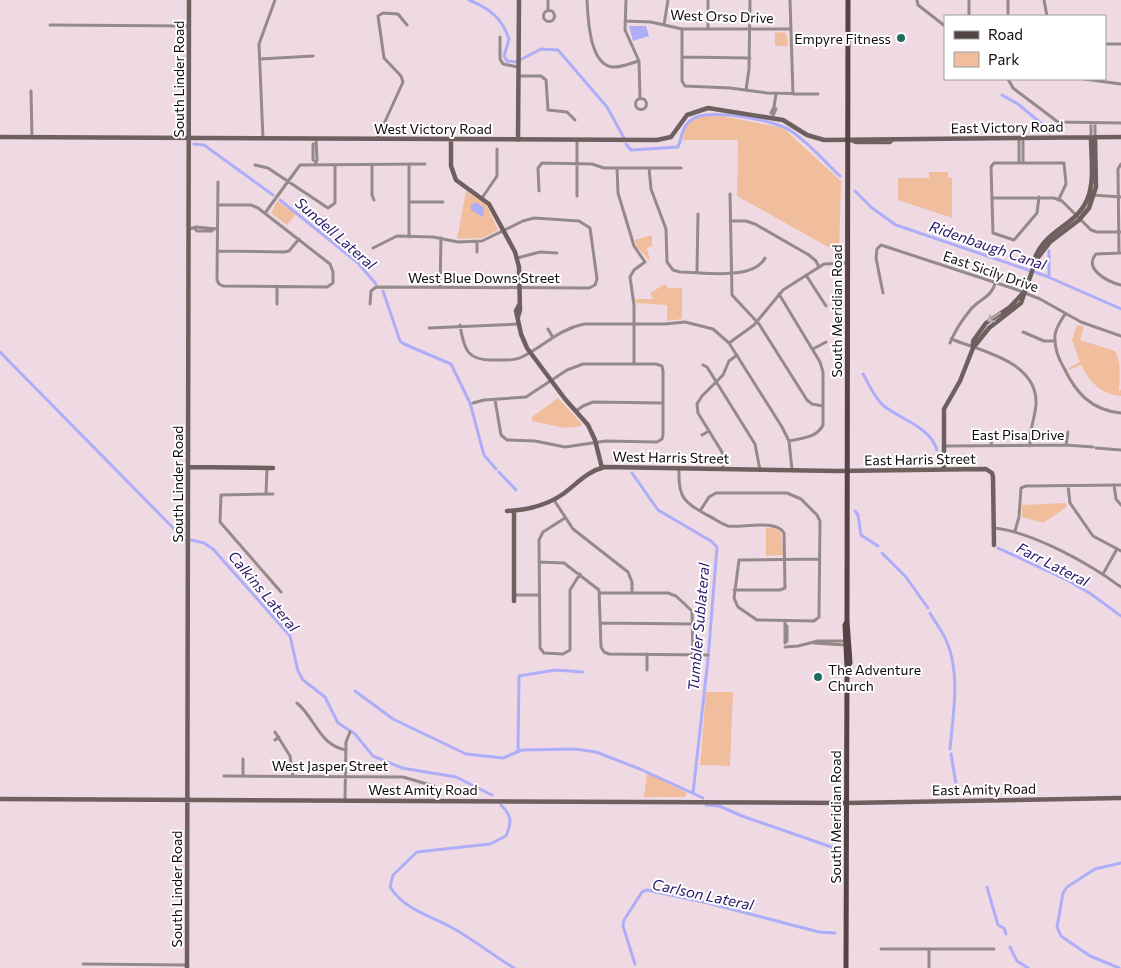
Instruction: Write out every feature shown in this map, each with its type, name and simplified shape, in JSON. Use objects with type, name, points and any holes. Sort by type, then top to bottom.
[{"type":"main road","name":"South Meridian Road","points":[[846,968],[848,0]]},
{"type":"street","name":"South Linder Road","points":[[187,966],[189,0]]},
{"type":"street","points":[[263,139],[260,38],[275,0]]},
{"type":"street","points":[[518,140],[520,76],[518,65],[519,0]]},
{"type":"street","points":[[548,0],[548,9]]},
{"type":"street","points":[[587,0],[591,42],[604,63],[614,67],[639,61]]},
{"type":"street","points":[[626,0],[625,22],[627,36],[639,61],[640,97]]},
{"type":"street","points":[[664,25],[668,0]]},
{"type":"street","points":[[708,0],[708,29]]},
{"type":"street","points":[[746,90],[750,58],[750,0]]},
{"type":"street","points":[[790,0],[793,94]]},
{"type":"street","points":[[917,0],[918,5],[944,25]]},
{"type":"street","points":[[969,0],[969,15]]},
{"type":"street","points":[[1008,0],[1008,15]]},
{"type":"street","points":[[1044,0],[1044,9],[1047,15]]},
{"type":"street","points":[[377,139],[403,82],[401,76],[384,58],[378,16],[383,13],[398,14],[407,25]]},
{"type":"street","name":"West Orso Drive","points":[[625,22],[651,22],[682,29],[790,29]]},
{"type":"street","points":[[50,25],[189,26]]},
{"type":"street","points":[[682,29],[683,85],[776,94],[818,94]]},
{"type":"street","points":[[500,37],[500,59],[503,64],[518,65]]},
{"type":"street","points":[[1106,44],[1121,44]]},
{"type":"street","points":[[260,59],[305,58],[313,56]]},
{"type":"street","points":[[682,57],[750,58]]},
{"type":"street","points":[[520,76],[544,77],[546,80],[548,110],[567,112],[575,120]]},
{"type":"street","points":[[1091,80],[1121,84]]},
{"type":"street","points":[[1009,81],[1053,120],[1062,123],[1121,123]]},
{"type":"street","points":[[31,91],[32,137]]},
{"type":"street","points":[[773,116],[776,109],[774,107],[776,94]]},
{"type":"street","name":"West Victory Road","points":[[0,137],[316,141],[377,139],[665,140],[673,135],[688,115],[708,108],[773,116],[790,123],[818,139],[849,140]]},
{"type":"street","points":[[944,470],[944,408],[960,381],[974,341],[986,322],[1010,306],[1024,292],[1036,260],[1050,242],[1089,208],[1092,195],[1093,123]]},
{"type":"street","name":"East Victory Road","points":[[849,140],[856,142],[890,142],[892,140],[1121,137]]},
{"type":"street","points":[[451,139],[453,174],[462,186],[489,204],[517,258],[520,334],[529,352],[588,425],[596,442],[602,468]]},
{"type":"street","points":[[1021,139],[1021,163]]},
{"type":"street","points":[[577,140],[577,196]]},
{"type":"street","points":[[315,163],[313,160],[313,144],[316,141]]},
{"type":"street","points":[[482,198],[497,176],[497,149]]},
{"type":"street","points":[[265,213],[300,166],[315,163],[335,165],[425,164]]},
{"type":"street","points":[[1039,197],[1037,213],[1014,240],[993,233],[993,164],[1064,163],[1066,184],[1059,199]]},
{"type":"street","points":[[372,164],[372,195],[374,200]]},
{"type":"street","points":[[409,164],[409,236]]},
{"type":"street","points":[[539,191],[539,164],[577,164],[617,168],[681,168]]},
{"type":"street","points":[[255,165],[268,168],[325,208],[330,208],[335,203],[335,165]]},
{"type":"street","points":[[1120,165],[1120,253],[1098,253],[1094,256],[1093,270],[1121,285]]},
{"type":"street","points":[[617,168],[618,193],[634,246],[645,262],[634,270],[630,277],[634,324],[634,364]]},
{"type":"street","points":[[649,168],[650,189],[665,224],[666,260],[671,268],[678,272],[750,272],[762,264],[765,258]]},
{"type":"street","points":[[218,182],[215,229],[219,284],[332,285],[333,272],[330,264],[265,213],[251,205],[218,205]]},
{"type":"street","points":[[730,194],[730,272],[732,294],[757,321],[807,400],[812,404],[822,406]]},
{"type":"street","points":[[1092,195],[1120,197]]},
{"type":"street","points":[[992,198],[1039,197],[1059,199],[1086,227],[1097,232],[1120,232]]},
{"type":"street","points":[[410,202],[443,202]]},
{"type":"street","points":[[697,272],[698,214]]},
{"type":"street","name":"West Blue Downs Street","points":[[370,304],[372,289],[589,288],[595,285],[597,279],[591,231],[585,224],[558,218],[534,218],[523,220],[504,231]]},
{"type":"street","points":[[730,221],[746,221],[755,224],[809,255],[819,267]]},
{"type":"street","points":[[189,229],[195,229],[196,227],[215,229]]},
{"type":"street","points":[[374,248],[395,237],[409,236],[477,242],[504,231]]},
{"type":"street","points":[[440,238],[440,288]]},
{"type":"street","points":[[217,252],[284,252],[289,250],[299,239]]},
{"type":"street","points":[[477,242],[477,252]]},
{"type":"street","name":"East Sicily Drive","points":[[883,293],[881,275],[876,258],[878,246],[884,245],[995,284],[1024,292],[1065,314],[1121,336]]},
{"type":"street","points":[[517,258],[540,252],[557,253]]},
{"type":"street","points":[[729,343],[747,331],[757,321],[778,294],[806,275],[829,263],[847,263]]},
{"type":"street","points":[[806,275],[826,306]]},
{"type":"street","points":[[995,284],[991,294],[972,308],[961,321],[950,341],[1011,363],[1029,379],[1035,393],[1036,405],[1030,426],[1030,446]]},
{"type":"street","points":[[277,286],[277,304]]},
{"type":"street","points":[[778,294],[813,350],[822,372],[822,425],[820,431],[814,435],[788,441]]},
{"type":"street","points":[[1065,314],[1056,328],[1055,341],[1060,360],[1070,381],[1082,397],[1098,407],[1121,413]]},
{"type":"street","points":[[460,325],[463,341],[473,358],[480,360],[510,360],[529,352],[552,336],[571,327],[584,324],[693,323],[713,329],[729,343],[738,355],[782,427],[788,441],[792,470]]},
{"type":"street","points":[[429,328],[460,325],[519,324]]},
{"type":"street","points":[[548,329],[552,336]]},
{"type":"street","points":[[1023,332],[1044,341],[1055,341]]},
{"type":"street","points":[[813,350],[826,342]]},
{"type":"street","points":[[723,469],[722,452],[698,413],[697,404],[702,396],[723,375],[729,361],[738,355]]},
{"type":"street","points":[[473,403],[495,400],[526,397],[567,370],[583,364],[662,366],[662,439],[657,442],[596,442],[565,447],[504,439],[496,414],[495,400]]},
{"type":"street","points":[[703,365],[717,383],[755,444],[760,470]]},
{"type":"street","points":[[576,411],[593,402],[663,402]]},
{"type":"street","points":[[702,435],[709,431]]},
{"type":"street","points":[[1066,445],[1068,432]]},
{"type":"street","points":[[991,445],[993,433]]},
{"type":"street","name":"East Pisa Drive","points":[[943,446],[1066,445],[1121,450]]},
{"type":"street","points":[[188,467],[270,468],[266,494]]},
{"type":"street","name":"West Harris Street","points":[[507,511],[536,507],[554,500],[584,476],[602,468],[651,467],[679,470],[847,471]]},
{"type":"street","name":"East Harris Street","points":[[847,471],[986,469],[992,473],[994,528]]},
{"type":"street","points":[[679,470],[678,486],[688,504],[728,526],[774,526],[782,529],[786,536],[784,588],[780,590],[734,590]]},
{"type":"street","points":[[1114,485],[1116,499],[1121,505]]},
{"type":"street","points":[[1015,531],[1021,488],[1026,486],[1121,485]]},
{"type":"street","points":[[1068,486],[1069,501],[1084,525],[1093,536],[1121,551]]},
{"type":"street","points":[[700,511],[709,497],[716,493],[794,494],[801,499],[820,521],[819,615],[817,620],[785,623],[756,620],[736,605],[734,590],[738,560],[819,559]]},
{"type":"street","points":[[273,494],[221,495],[220,522],[281,592]]},
{"type":"street","points":[[554,500],[565,518],[579,534],[628,572],[632,582],[632,594]]},
{"type":"street","points":[[514,511],[514,601]]},
{"type":"street","points":[[565,518],[540,536],[539,595],[540,648],[542,652],[563,654],[568,652],[570,647],[570,590],[580,574]]},
{"type":"street","points":[[994,545],[994,528],[1015,531],[1066,554],[1103,574],[1121,587]]},
{"type":"street","points":[[1103,574],[1117,549]]},
{"type":"street","points":[[539,562],[564,562],[596,587],[600,593],[601,647],[604,652],[708,655]]},
{"type":"street","points":[[600,593],[672,594],[692,611],[692,655]]},
{"type":"street","points":[[514,594],[539,595]]},
{"type":"street","points":[[601,623],[693,624]]},
{"type":"street","points":[[785,623],[785,652]]},
{"type":"street","points":[[785,645],[846,643]]},
{"type":"street","points":[[647,654],[647,670]]},
{"type":"street","points":[[297,703],[312,718],[320,734],[328,743],[346,750]]},
{"type":"street","points":[[275,732],[293,762],[293,776]]},
{"type":"street","points":[[346,800],[346,750],[350,732]]},
{"type":"street","points":[[275,740],[279,736]]},
{"type":"street","points":[[243,758],[243,776]]},
{"type":"street","name":"West Jasper Street","points":[[224,776],[403,777],[434,786]]},
{"type":"street","name":"East Amity Road","points":[[847,803],[1121,798]]},
{"type":"street","name":"West Amity Road","points":[[0,799],[847,803]]},
{"type":"street","points":[[881,949],[994,949]]},
{"type":"street","points":[[928,950],[929,968]]},
{"type":"street","points":[[83,964],[187,966]]},
{"type":"green space","points":[[775,32],[786,33],[788,46],[775,46]]},
{"type":"green space","points":[[701,115],[717,115],[783,128],[841,181],[839,253],[737,196],[738,140],[683,140],[688,125]]},
{"type":"green space","points":[[929,172],[948,172],[948,177],[952,178],[952,218],[898,200],[898,178],[929,178]]},
{"type":"green space","points":[[466,191],[486,204],[498,230],[482,238],[457,239]]},
{"type":"green space","points":[[277,201],[296,214],[287,225],[271,213]]},
{"type":"green space","points":[[652,235],[652,246],[647,248],[650,261],[637,247],[635,240]]},
{"type":"green space","points":[[665,284],[668,288],[682,288],[682,319],[667,321],[667,305],[636,303],[635,299],[653,299],[650,293]]},
{"type":"green space","points":[[1077,325],[1084,327],[1080,340],[1115,351],[1119,364],[1119,390],[1121,390],[1121,396],[1101,390],[1088,377],[1081,365],[1069,370],[1068,368],[1080,362],[1072,340]]},
{"type":"green space","points":[[558,398],[582,426],[565,428],[532,421],[532,417]]},
{"type":"green space","points":[[1065,503],[1067,507],[1043,523],[1022,517],[1022,505]]},
{"type":"green space","points":[[766,528],[774,528],[781,532],[783,555],[766,556]]},
{"type":"green space","points":[[706,692],[733,692],[730,766],[700,765]]},
{"type":"green space","points":[[647,773],[687,793],[685,797],[644,797]]},
{"type":"water","points":[[629,26],[646,26],[649,36],[633,41]]},
{"type":"water","points":[[476,202],[484,208],[483,217],[471,210],[471,205]]},
{"type":"waterway","name":"Ridenbaugh Canal","points":[[469,0],[489,10],[503,25],[509,39],[504,56],[507,61],[516,62],[541,49],[558,50],[607,107],[624,138]]},
{"type":"waterway","points":[[1002,95],[1018,104],[1048,129],[1049,133]]},
{"type":"waterway","name":"Ridenbaugh Canal","points":[[626,144],[631,150],[678,147],[688,123],[699,116],[741,116],[771,123],[791,131],[840,176]]},
{"type":"waterway","name":"Sundell Lateral","points":[[194,144],[204,145],[273,195]]},
{"type":"waterway","name":"Ridenbaugh Canal","points":[[855,191],[872,208],[896,225],[1046,276],[1121,309]]},
{"type":"waterway","name":"Sundell Lateral","points":[[280,200],[358,263],[376,284]]},
{"type":"waterway","points":[[1049,251],[1049,277]]},
{"type":"waterway","name":"Sundell Lateral","points":[[383,291],[400,341],[451,364],[470,403],[484,455],[496,469]]},
{"type":"waterway","name":"Calkins Lateral","points":[[0,352],[185,540]]},
{"type":"waterway","name":"Farr Lateral","points":[[863,374],[881,403],[928,435],[937,450]]},
{"type":"waterway","name":"Sundell Lateral","points":[[499,472],[516,490]]},
{"type":"waterway","name":"Tumbler Sublateral","points":[[632,473],[658,510],[711,541],[717,547],[708,659],[693,793]]},
{"type":"waterway","points":[[855,511],[858,515],[861,535],[878,546]]},
{"type":"waterway","name":"Calkins Lateral","points":[[191,540],[204,543],[213,549],[290,636],[298,671],[303,680],[325,697],[338,723],[355,734],[373,756],[402,768],[456,777],[492,795]]},
{"type":"waterway","name":"Farr Lateral","points":[[998,548],[1067,580],[1091,594],[1121,616]]},
{"type":"waterway","points":[[882,553],[906,577],[928,608]]},
{"type":"waterway","points":[[930,613],[943,633],[951,652],[955,694],[950,749]]},
{"type":"waterway","name":"Sundell Lateral","points":[[518,751],[519,676],[555,670],[583,672]]},
{"type":"waterway","name":"Carlson Lateral","points":[[355,691],[393,719],[466,754],[503,758],[522,750],[575,749],[596,752],[640,769],[703,798]]},
{"type":"waterway","points":[[951,754],[958,796]]},
{"type":"waterway","name":"Calkins Lateral","points":[[501,805],[510,819],[506,836],[490,844],[417,852],[393,875],[390,887],[402,901],[459,931],[514,968]]},
{"type":"waterway","name":"Carlson Lateral","points":[[706,805],[719,806],[742,816],[837,849]]},
{"type":"waterway","name":"Farr Lateral","points":[[1119,968],[1090,956],[1061,936],[1057,927],[1063,893],[1067,887],[1095,869],[1121,863]]},
{"type":"waterway","points":[[987,887],[998,925],[1004,928],[1006,934]]},
{"type":"waterway","name":"Carlson Lateral","points":[[635,964],[623,926],[624,920],[642,892],[647,890],[708,903],[819,932],[835,933]]},
{"type":"waterway","points":[[1010,947],[1017,961],[1028,968]]},
{"type":"place","name":"Empyre Fitness","points":[[901,38]]},
{"type":"place","name":"The Adventure Church","points":[[818,677]]}]
